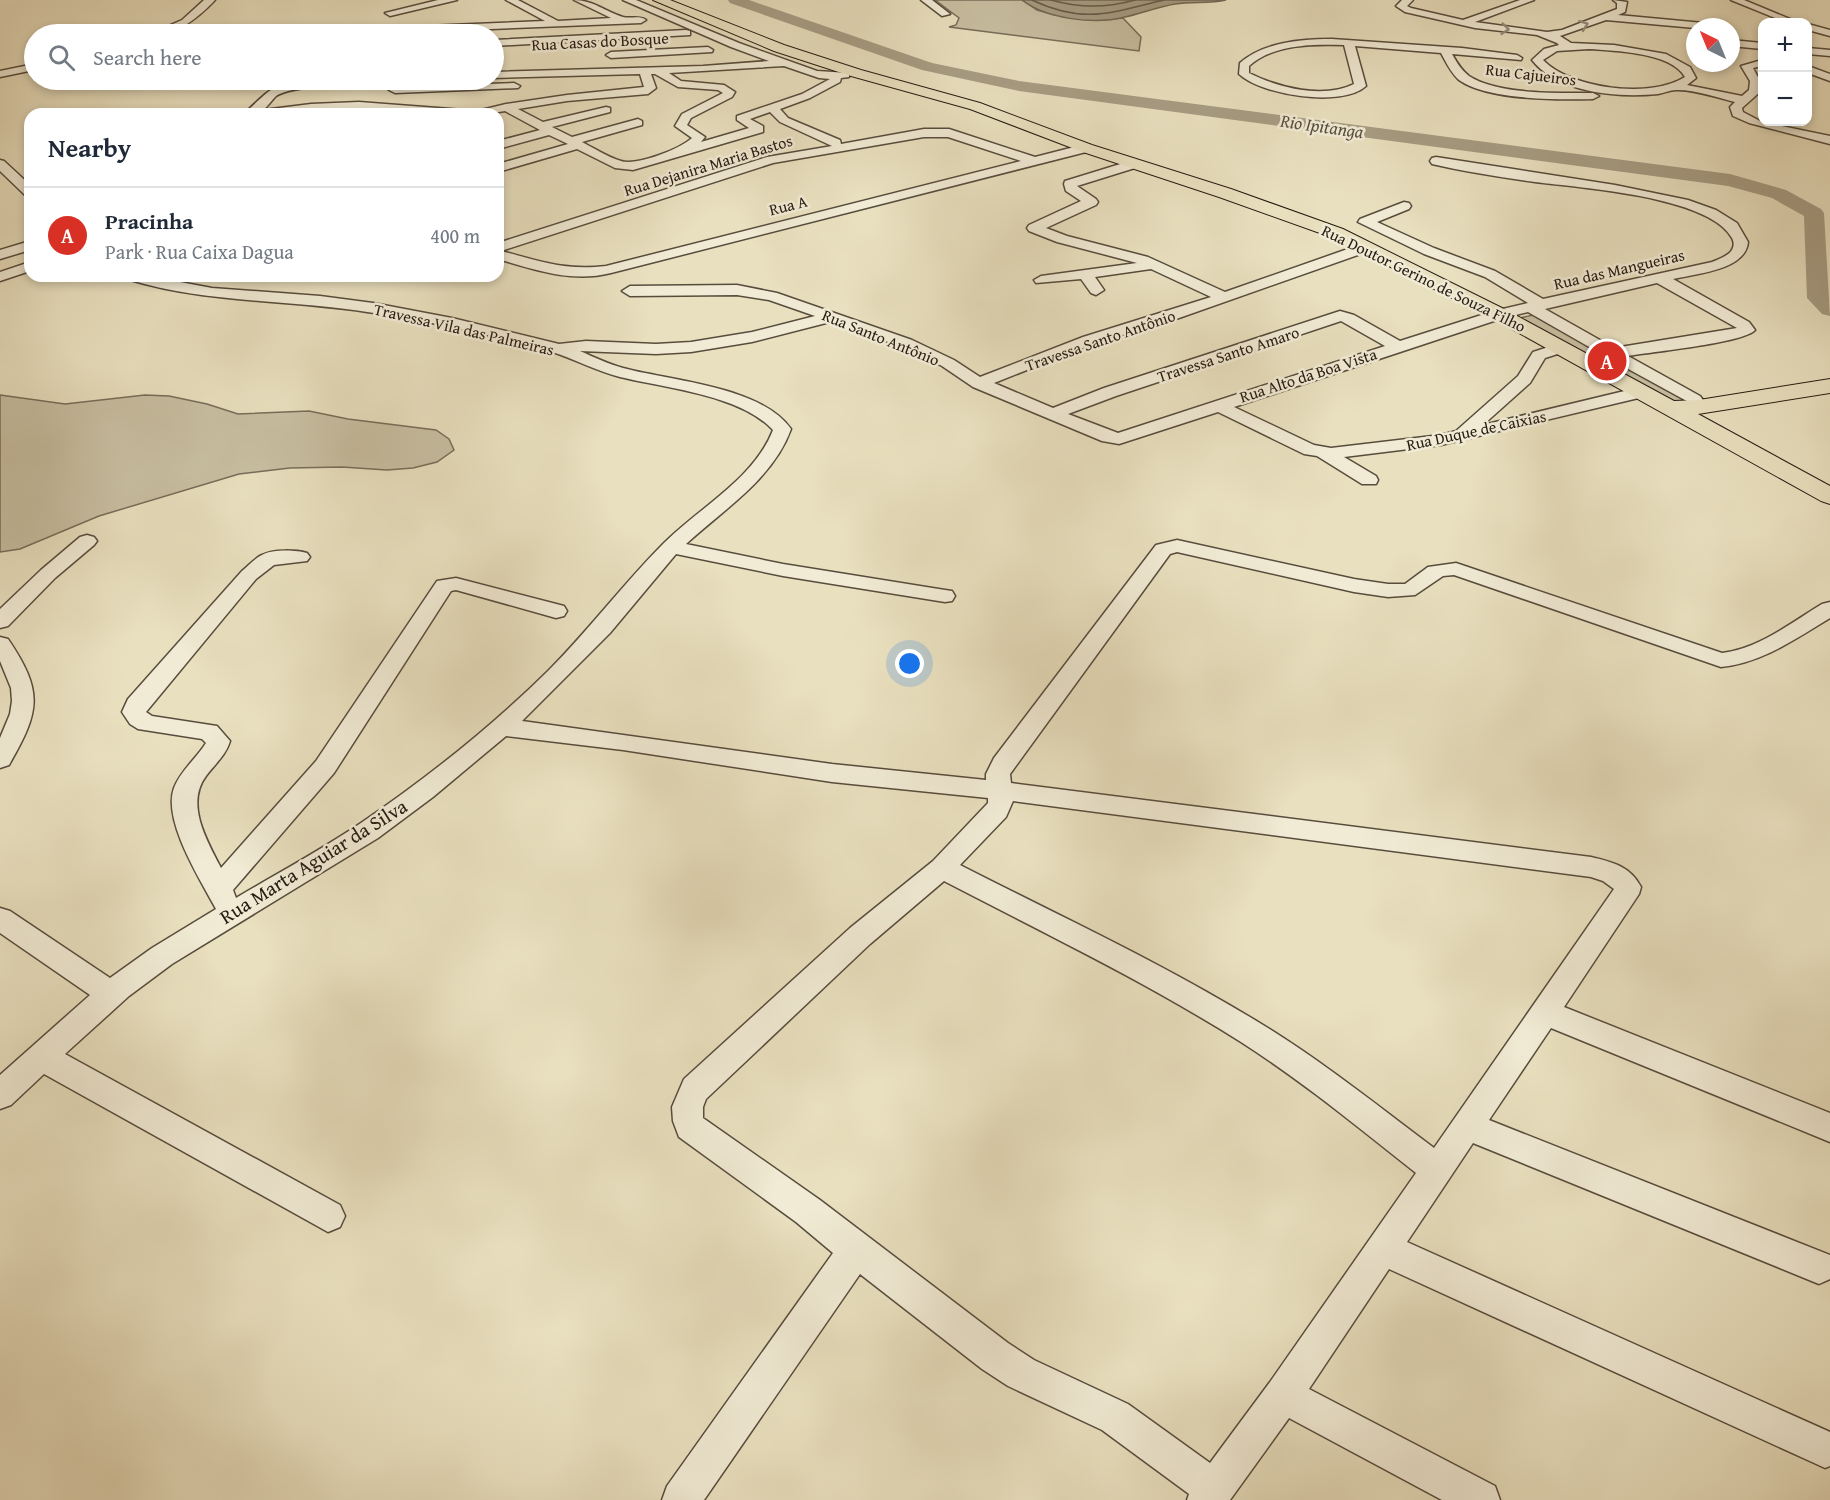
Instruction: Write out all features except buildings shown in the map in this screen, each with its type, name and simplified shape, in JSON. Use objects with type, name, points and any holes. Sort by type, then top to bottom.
[{"type":"main road","name":"Rua Doutor Gerino de Souza Filho","points":[[659,0],[752,38],[856,73],[975,106],[1086,148],[1276,211],[1367,247],[1499,314],[1670,408],[1696,409]]},
{"type":"main road","points":[[1696,409],[1830,386]]},
{"type":"main road","points":[[1696,409],[1830,496]]},
{"type":"street","points":[[180,24],[210,0]]},
{"type":"street","points":[[511,0],[555,23]]},
{"type":"street","name":"Rua Casas do Bosque","points":[[579,0],[622,20]]},
{"type":"street","name":"Rua Doutor Gerino de Souza Filho","points":[[628,0],[817,75],[835,76],[856,73]]},
{"type":"street","points":[[926,0],[945,14]]},
{"type":"street","points":[[1408,0],[1401,6],[1463,23],[1546,35],[1562,40],[1569,47]]},
{"type":"street","points":[[1463,23],[1529,0]]},
{"type":"street","points":[[1546,35],[1564,33],[1622,10],[1622,2],[1618,0]]},
{"type":"street","points":[[1736,0],[1782,18]]},
{"type":"street","points":[[390,13],[447,1],[480,24]]},
{"type":"street","points":[[1608,16],[1686,24]]},
{"type":"street","points":[[504,25],[641,20]]},
{"type":"street","points":[[1812,28],[1830,33]]},
{"type":"street","points":[[504,42],[686,33]]},
{"type":"street","points":[[1564,33],[1566,37],[1587,46],[1656,55]]},
{"type":"street","points":[[1684,85],[1691,78],[1690,72],[1671,60],[1624,40],[1569,47],[1541,54],[1537,60],[1541,67],[1593,91],[1661,90],[1684,85],[1746,98]]},
{"type":"street","points":[[1349,43],[1350,56],[1360,81],[1360,86],[1354,91],[1331,94],[1298,92],[1267,85],[1244,74],[1244,65],[1254,56],[1285,46],[1320,42],[1349,43],[1444,50],[1517,57]]},
{"type":"street","points":[[1740,44],[1758,46]]},
{"type":"street","name":"Rua Casas do Bosque","points":[[601,56],[708,50]]},
{"type":"street","name":"Rua Cajueiros","points":[[1444,50],[1464,78],[1480,85],[1524,93],[1593,91]]},
{"type":"street","points":[[1812,52],[1830,54]]},
{"type":"street","points":[[504,75],[783,63]]},
{"type":"street","points":[[1758,64],[1746,66],[1756,85],[1755,91],[1735,111],[1742,117],[1830,140]]},
{"type":"street","points":[[0,74],[24,69]]},
{"type":"street","points":[[502,108],[576,97],[644,92],[650,88],[644,70]]},
{"type":"street","points":[[657,70],[678,84],[720,87],[729,92],[728,95],[686,116],[681,126],[699,137],[694,143],[667,156]]},
{"type":"street","points":[[504,86],[603,82],[608,80],[611,71]]},
{"type":"street","points":[[1812,71],[1830,78]]},
{"type":"street","points":[[506,107],[625,167],[759,129],[741,118],[773,108],[836,80],[835,76]]},
{"type":"street","points":[[642,102],[685,86]]},
{"type":"street","points":[[259,108],[272,94],[282,90]]},
{"type":"street","points":[[313,108],[371,106],[398,108]]},
{"type":"street","points":[[773,108],[784,120],[836,143]]},
{"type":"street","points":[[504,143],[606,110]]},
{"type":"street","points":[[504,166],[638,123]]},
{"type":"street","name":"Rua Dejanira Maria Bastos","points":[[504,246],[771,160],[924,133],[940,132],[956,135],[1035,161]]},
{"type":"street","name":"Rua A","points":[[504,257],[562,272],[584,273],[606,270],[1086,148]]},
{"type":"street","name":"Rua das Mangueiras","points":[[1436,161],[1536,178],[1626,189],[1708,212],[1736,230],[1741,246],[1739,253],[1727,261],[1499,314]]},
{"type":"street","points":[[0,164],[24,186]]},
{"type":"street","points":[[1134,164],[1070,184],[1071,188],[1091,202],[1034,228],[1062,239],[1156,265],[1221,296]]},
{"type":"street","points":[[12,174],[24,174]]},
{"type":"street","points":[[1404,206],[1365,222],[1429,251],[1490,274],[1696,409]]},
{"type":"street","name":"Travessa Santo Antônio","points":[[979,384],[1089,340],[1181,313],[1221,296],[1367,247]]},
{"type":"street","points":[[0,255],[24,248]]},
{"type":"street","points":[[1041,280],[1156,265]]},
{"type":"street","points":[[0,277],[24,268]]},
{"type":"street","points":[[1087,274],[1089,282],[1096,290]]},
{"type":"street","points":[[1585,361],[1613,353],[1746,331],[1747,328],[1743,325],[1660,278]]},
{"type":"street","name":"Travessa Vila das Palmeiras","points":[[152,282],[191,290],[344,303],[402,312],[559,349],[609,369],[749,404],[770,414],[782,429]]},
{"type":"street","name":"Rua Santo Antônio","points":[[630,291],[748,291],[772,296],[918,348],[948,363],[979,384],[1108,437],[1119,439]]},
{"type":"street","name":"Rua Alto da Boa Vista","points":[[1119,439],[1499,314]]},
{"type":"street","points":[[559,349],[589,345],[645,349],[699,347],[783,331],[833,316]]},
{"type":"street","name":"Travessa Santo Amaro","points":[[1054,413],[1110,392],[1340,316],[1348,318],[1397,346]]},
{"type":"street","points":[[1460,435],[1524,380],[1539,355],[1561,348]]},
{"type":"street","name":"Rua Duque de Caixias","points":[[1317,452],[1389,448],[1460,435],[1641,392]]},
{"type":"street","points":[[1217,405],[1317,452],[1369,480]]},
{"type":"street","name":"Rua Marta Aguiar da Silva","points":[[0,1095],[111,994],[160,958],[350,843],[395,813],[502,728],[603,626],[671,547],[746,480],[780,439],[782,429]]},
{"type":"street","points":[[0,621],[48,574],[87,541]]},
{"type":"street","points":[[671,547],[783,570],[945,596]]},
{"type":"street","points":[[502,728],[600,738],[832,773],[999,789],[1591,867],[1614,873],[1623,879],[1628,887],[1626,894],[1284,1395],[1210,1494],[1115,1417],[1021,1373],[995,1356],[808,1211],[690,1126],[687,1101],[695,1089],[860,936],[942,868],[997,810],[1001,803],[999,789],[998,774],[1024,733],[1054,696],[1158,553],[1169,547],[1192,548],[1362,588],[1399,591],[1414,588],[1430,573],[1438,569],[1456,569],[1721,660],[1749,655],[1830,609]]},
{"type":"street","points":[[231,913],[194,836],[184,803],[191,780],[216,748],[218,741],[209,732],[147,723],[138,718],[134,712],[136,705],[249,575],[269,559],[300,557]]},
{"type":"street","points":[[219,888],[325,767],[444,586],[456,584],[556,611]]},
{"type":"street","points":[[0,644],[22,682],[24,704],[14,735],[0,759]]},
{"type":"street","points":[[942,868],[1173,988],[1250,1033],[1297,1064],[1438,1171]]},
{"type":"street","points":[[0,919],[111,994]]},
{"type":"street","points":[[1546,1013],[1830,1128]]},
{"type":"street","points":[[42,1057],[328,1216]]},
{"type":"street","points":[[1469,1127],[1820,1267]]},
{"type":"street","points":[[1383,1249],[1825,1449]]},
{"type":"street","points":[[681,1500],[856,1250]]},
{"type":"street","points":[[1284,1395],[1481,1500]]},
{"type":"shaded area","points":[[935,0],[1022,0],[1037,10],[1054,15],[1101,20],[1123,18],[1141,37],[1139,51],[949,27],[956,25],[959,18]]},
{"type":"shaded area","points":[[1538,314],[1698,403],[1677,408],[1515,319]]},
{"type":"shaded area","points":[[0,395],[65,404],[145,395],[169,396],[207,404],[238,414],[309,411],[348,419],[436,430],[449,439],[454,450],[437,462],[413,468],[387,470],[342,467],[290,468],[239,474],[99,516],[20,549],[0,552]]},
{"type":"water","points":[[1022,0],[1226,0],[1175,4],[1125,17],[1085,20],[1044,12]]},
{"type":"waterway","name":"Rio Ipitanga","points":[[735,0],[928,67],[1019,86],[1730,180],[1779,194],[1814,213],[1818,298],[1830,309]]},
{"type":"place","name":"Pracinha","points":[[1607,361]]}]
